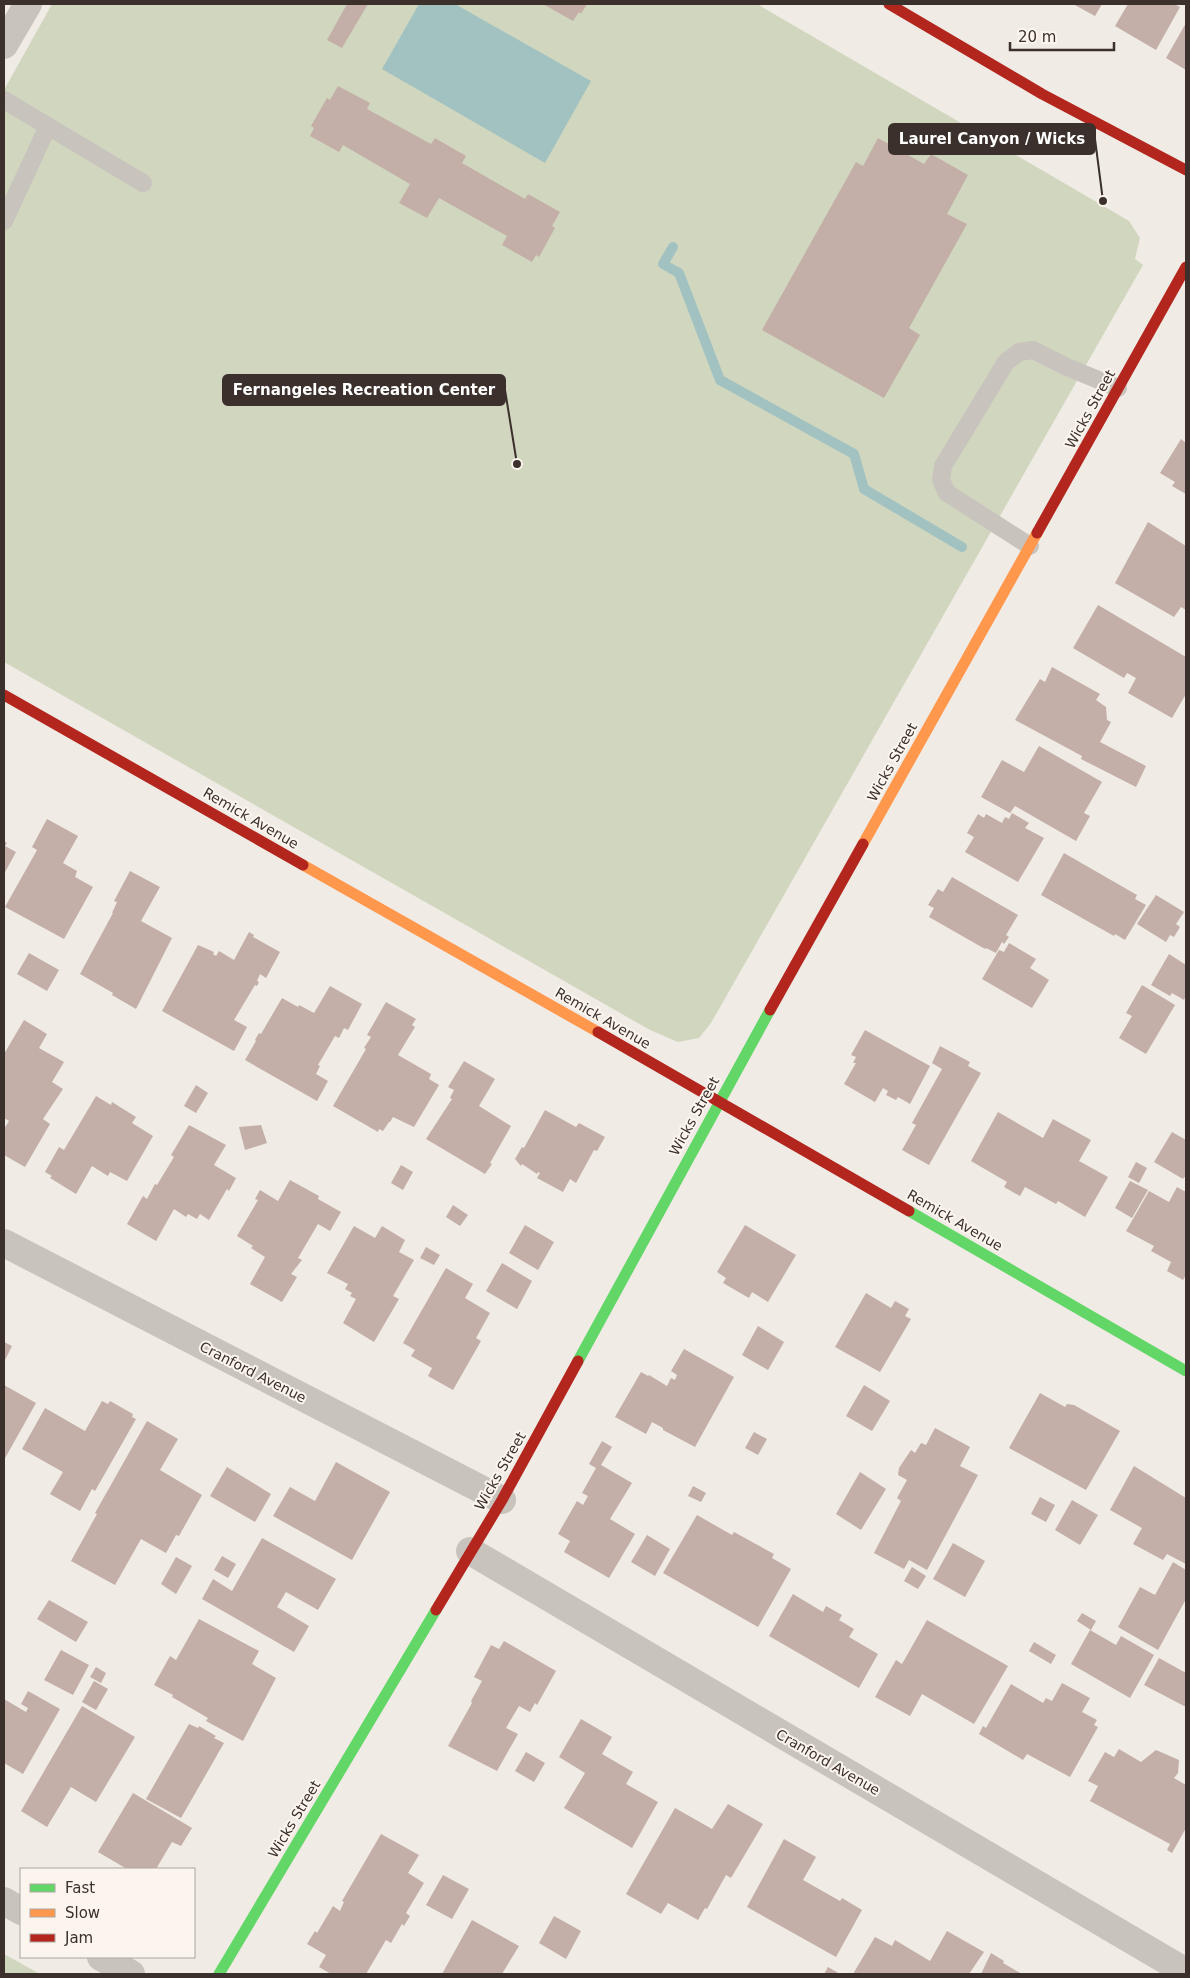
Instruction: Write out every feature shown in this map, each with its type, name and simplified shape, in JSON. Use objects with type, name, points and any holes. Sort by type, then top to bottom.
[{"type":"street","points":[[4,46],[28,4]]},
{"type":"street","points":[[889,4],[1042,94],[1186,170]]},
{"type":"street","name":"Wicks Street","points":[[220,1974],[502,1500],[719,1101],[1186,267]]},
{"type":"street","name":"Remick Avenue","points":[[4,695],[719,1101],[1186,1371]]},
{"type":"street","name":"Cranford Avenue","points":[[4,1243],[502,1500]]},
{"type":"street","name":"Cranford Avenue","points":[[470,1551],[1186,1972]]},
{"type":"street","points":[[4,1901],[20,1910]]},
{"type":"street","points":[[103,1958],[131,1974]]},
{"type":"lane","points":[[4,100],[143,183]]},
{"type":"lane","points":[[4,221],[48,126]]},
{"type":"lane","points":[[1030,546],[947,492],[941,480],[943,466],[1006,362],[1019,352],[1033,350],[1067,367],[1118,388]]},
{"type":"green space","points":[[52,4],[757,4],[1129,221],[1140,238],[1135,259],[1143,265],[711,1023],[699,1038],[678,1042],[650,1030],[4,662],[4,90]]},
{"type":"green space","points":[[4,1954],[40,1974],[4,1974]]},
{"type":"water","points":[[419,4],[455,4],[591,81],[545,163],[382,69]]},
{"type":"building","points":[[347,4],[368,4],[342,48],[327,40]]},
{"type":"building","points":[[543,4],[587,4],[581,14],[579,12],[573,21]]},
{"type":"building","points":[[1073,4],[1102,4],[1095,16]]},
{"type":"building","points":[[1128,4],[1174,4],[1180,7],[1156,50],[1115,26]]},
{"type":"building","points":[[1186,23],[1186,70],[1166,58]]},
{"type":"building","points":[[338,86],[370,103],[367,109],[431,144],[435,138],[466,156],[462,163],[525,199],[528,194],[560,212],[552,226],[555,228],[539,257],[536,255],[532,262],[502,245],[507,236],[439,198],[427,218],[399,203],[410,184],[343,145],[339,152],[310,136],[314,128],[311,126],[327,98],[330,100]]},
{"type":"building","points":[[878,138],[924,164],[931,154],[968,175],[947,214],[967,224],[909,328],[920,335],[884,398],[762,330],[856,162],[863,166]]},
{"type":"building","points":[[1181,439],[1186,443],[1186,494],[1172,486],[1175,482],[1160,473]]},
{"type":"building","points":[[1148,522],[1186,546],[1186,610],[1181,607],[1174,617],[1115,583]]},
{"type":"building","points":[[1098,605],[1186,657],[1186,694],[1172,718],[1128,693],[1136,678],[1127,673],[1124,678],[1073,648]]},
{"type":"building","points":[[1052,667],[1100,694],[1096,700],[1106,707],[1107,720],[1111,722],[1100,742],[1146,766],[1136,787],[1081,759],[1082,756],[1015,720],[1040,679],[1045,682]]},
{"type":"building","points":[[1039,746],[1102,782],[1084,813],[1090,816],[1076,841],[1015,806],[1010,813],[981,797],[1002,760],[1024,772]]},
{"type":"building","points":[[1012,813],[1029,823],[1025,828],[1044,838],[1018,882],[965,852],[974,837],[967,833],[978,814],[984,818],[986,814],[1002,823],[1005,817],[1009,819]]},
{"type":"building","points":[[47,819],[78,836],[63,863],[77,871],[75,877],[93,887],[64,939],[5,907],[37,850],[32,847]]},
{"type":"building","points":[[4,841],[7,843],[5,846],[16,852],[4,874]]},
{"type":"building","points":[[1064,853],[1137,895],[1135,899],[1146,905],[1125,940],[1115,934],[1114,936],[1041,895]]},
{"type":"building","points":[[130,871],[160,887],[141,921],[172,938],[136,1009],[80,974],[113,913],[117,902],[114,901]]},
{"type":"building","points":[[952,877],[1018,915],[1006,935],[1009,937],[1004,944],[1002,942],[996,953],[985,949],[929,917],[934,908],[928,905],[938,889],[943,892]]},
{"type":"building","points":[[1156,895],[1184,912],[1176,924],[1180,927],[1174,937],[1170,935],[1166,942],[1137,924]]},
{"type":"building","points":[[249,932],[254,935],[253,937],[280,952],[266,978],[260,974],[257,986],[255,985],[234,1020],[247,1027],[234,1051],[162,1011],[198,945],[214,952],[213,954],[216,956],[219,951],[234,960]]},
{"type":"building","points":[[1009,943],[1036,959],[1030,968],[1049,980],[1032,1008],[982,979],[999,950],[1004,952]]},
{"type":"building","points":[[29,953],[59,970],[47,991],[17,974]]},
{"type":"building","points":[[1169,954],[1186,965],[1186,995],[1184,1000],[1172,993],[1170,996],[1151,985]]},
{"type":"building","points":[[1142,985],[1175,1005],[1146,1054],[1119,1038],[1132,1016],[1126,1013]]},
{"type":"building","points":[[330,986],[362,1004],[348,1030],[344,1028],[339,1038],[335,1036],[318,1065],[320,1066],[316,1074],[328,1081],[317,1101],[245,1060],[259,1033],[261,1034],[282,998],[314,1013]]},
{"type":"building","points":[[386,1002],[416,1019],[412,1025],[415,1027],[398,1055],[431,1074],[429,1079],[439,1085],[414,1127],[393,1117],[383,1131],[379,1129],[378,1132],[333,1106],[366,1049],[364,1048],[371,1037],[367,1035]]},
{"type":"building","points":[[24,1020],[47,1034],[39,1048],[64,1062],[52,1082],[63,1089],[43,1119],[50,1124],[25,1167],[4,1155],[4,1129],[9,1121],[4,1118],[4,1054]]},
{"type":"building","points":[[865,1030],[930,1066],[910,1104],[898,1097],[896,1100],[886,1095],[888,1091],[883,1088],[875,1102],[844,1084],[856,1063],[853,1063],[856,1057],[851,1055]]},
{"type":"building","points":[[940,1046],[970,1062],[968,1066],[981,1073],[929,1165],[902,1150],[916,1125],[912,1123],[942,1069],[932,1063]]},
{"type":"building","points":[[464,1061],[495,1079],[479,1106],[511,1126],[485,1174],[426,1139],[452,1099],[450,1098],[454,1090],[448,1087]]},
{"type":"building","points":[[196,1085],[208,1093],[196,1113],[184,1106]]},
{"type":"building","points":[[96,1096],[111,1105],[112,1102],[136,1117],[132,1123],[153,1136],[127,1181],[110,1172],[108,1176],[92,1166],[76,1194],[50,1178],[52,1176],[45,1172],[59,1147],[64,1150]]},
{"type":"building","points":[[545,1110],[576,1127],[579,1123],[605,1137],[597,1151],[594,1150],[576,1183],[570,1179],[563,1192],[537,1178],[540,1173],[538,1172],[537,1174],[522,1164],[521,1166],[515,1159],[522,1147],[524,1148]]},
{"type":"building","points":[[998,1112],[1043,1138],[1053,1119],[1091,1140],[1079,1161],[1108,1177],[1085,1217],[1058,1201],[1056,1204],[1025,1187],[1020,1196],[1004,1187],[1007,1182],[971,1161]]},
{"type":"building","points":[[189,1125],[226,1145],[214,1165],[236,1178],[229,1191],[227,1189],[209,1220],[200,1214],[197,1219],[188,1214],[186,1217],[174,1209],[156,1241],[127,1224],[143,1196],[147,1199],[155,1184],[157,1185],[174,1157],[171,1155]]},
{"type":"building","points":[[261,1125],[267,1143],[245,1150],[239,1127]]},
{"type":"building","points":[[1172,1132],[1186,1140],[1186,1178],[1184,1177],[1183,1179],[1154,1162]]},
{"type":"building","points":[[1136,1162],[1147,1168],[1139,1183],[1128,1177]]},
{"type":"building","points":[[401,1165],[413,1172],[403,1190],[391,1183]]},
{"type":"building","points":[[290,1180],[319,1196],[318,1199],[341,1212],[330,1231],[318,1224],[298,1258],[302,1260],[291,1274],[297,1277],[282,1302],[250,1284],[265,1257],[251,1248],[253,1246],[237,1236],[258,1200],[255,1199],[260,1190],[278,1201]]},
{"type":"building","points":[[1130,1181],[1148,1190],[1132,1218],[1115,1208]]},
{"type":"building","points":[[1177,1187],[1186,1192],[1186,1275],[1183,1280],[1167,1271],[1171,1262],[1151,1251],[1154,1246],[1126,1231],[1149,1191],[1169,1202]]},
{"type":"building","points":[[453,1205],[468,1215],[460,1226],[446,1217]]},
{"type":"building","points":[[525,1225],[554,1242],[538,1270],[509,1253]]},
{"type":"building","points":[[745,1225],[796,1255],[768,1302],[752,1292],[749,1298],[723,1283],[726,1278],[717,1272]]},
{"type":"building","points":[[354,1226],[375,1238],[382,1226],[405,1240],[399,1252],[414,1260],[393,1296],[399,1299],[374,1342],[343,1323],[356,1299],[350,1296],[352,1293],[345,1289],[348,1284],[327,1273]]},
{"type":"building","points":[[426,1247],[440,1255],[434,1265],[420,1258]]},
{"type":"building","points":[[502,1263],[532,1281],[517,1309],[486,1291]]},
{"type":"building","points":[[446,1268],[473,1284],[465,1298],[490,1313],[476,1338],[481,1341],[453,1390],[428,1376],[432,1368],[411,1356],[415,1350],[403,1343]]},
{"type":"building","points":[[866,1293],[891,1308],[895,1301],[909,1309],[905,1316],[911,1319],[880,1372],[835,1347]]},
{"type":"building","points":[[758,1326],[784,1342],[768,1370],[742,1355]]},
{"type":"building","points":[[4,1342],[12,1346],[4,1362]]},
{"type":"building","points":[[684,1349],[734,1377],[695,1447],[652,1422],[646,1434],[615,1417],[641,1372],[667,1386],[671,1378],[675,1380],[677,1375],[671,1371]]},
{"type":"building","points":[[4,1385],[36,1403],[4,1460]]},
{"type":"building","points":[[864,1385],[890,1401],[872,1431],[846,1416]]},
{"type":"building","points":[[1040,1393],[1065,1407],[1067,1404],[1074,1405],[1120,1431],[1086,1490],[1009,1448]]},
{"type":"building","points":[[102,1401],[108,1404],[110,1401],[133,1414],[132,1417],[136,1419],[95,1491],[92,1489],[80,1511],[50,1494],[63,1472],[22,1449],[45,1408],[85,1431]]},
{"type":"building","points":[[147,1421],[178,1439],[160,1470],[202,1495],[179,1536],[176,1535],[166,1553],[141,1539],[115,1585],[71,1561],[97,1514],[95,1513]]},
{"type":"building","points":[[935,1428],[970,1447],[960,1466],[978,1475],[927,1570],[909,1560],[904,1569],[874,1553],[901,1501],[897,1498],[907,1480],[898,1475],[899,1468],[911,1450],[915,1453],[921,1443],[926,1445]]},
{"type":"building","points":[[754,1432],[767,1439],[758,1455],[745,1448]]},
{"type":"building","points":[[602,1441],[612,1447],[601,1465],[632,1483],[610,1519],[635,1534],[609,1578],[564,1552],[570,1541],[558,1534],[577,1501],[583,1505],[588,1496],[582,1493],[596,1468],[589,1464]]},
{"type":"building","points":[[336,1462],[390,1492],[352,1560],[273,1516],[290,1487],[315,1501]]},
{"type":"building","points":[[1134,1466],[1186,1498],[1186,1564],[1167,1554],[1163,1560],[1133,1544],[1142,1528],[1110,1510]]},
{"type":"building","points":[[227,1467],[271,1494],[255,1522],[210,1496]]},
{"type":"building","points":[[860,1472],[886,1489],[861,1530],[836,1514]]},
{"type":"building","points":[[693,1486],[706,1493],[701,1502],[688,1496]]},
{"type":"building","points":[[1040,1497],[1055,1505],[1046,1522],[1031,1514]]},
{"type":"building","points":[[1072,1500],[1098,1515],[1080,1545],[1055,1530]]},
{"type":"building","points":[[697,1515],[732,1535],[734,1532],[774,1554],[772,1558],[791,1569],[758,1627],[663,1573]]},
{"type":"building","points":[[647,1535],[670,1549],[655,1576],[631,1562]]},
{"type":"building","points":[[262,1538],[336,1579],[318,1610],[286,1592],[277,1607],[309,1626],[294,1652],[202,1599],[213,1579],[232,1591]]},
{"type":"building","points":[[953,1543],[985,1561],[965,1597],[933,1579]]},
{"type":"building","points":[[222,1556],[236,1564],[228,1578],[214,1570]]},
{"type":"building","points":[[176,1557],[192,1566],[176,1594],[161,1584]]},
{"type":"building","points":[[1173,1562],[1186,1570],[1186,1599],[1158,1650],[1118,1627],[1140,1587],[1155,1595]]},
{"type":"building","points":[[912,1567],[926,1576],[918,1589],[904,1581]]},
{"type":"building","points":[[793,1594],[823,1612],[826,1606],[842,1615],[839,1620],[854,1629],[849,1637],[878,1654],[859,1688],[769,1636]]},
{"type":"building","points":[[49,1600],[88,1622],[76,1642],[37,1619]]},
{"type":"building","points":[[1082,1613],[1096,1621],[1091,1630],[1077,1621]]},
{"type":"building","points":[[199,1619],[259,1651],[252,1664],[276,1678],[243,1741],[206,1721],[208,1718],[154,1685],[170,1656],[176,1660]]},
{"type":"building","points":[[927,1620],[1008,1666],[974,1724],[922,1694],[910,1716],[875,1697],[896,1660],[902,1664]]},
{"type":"building","points":[[1090,1630],[1116,1645],[1121,1636],[1154,1655],[1130,1698],[1071,1664]]},
{"type":"building","points":[[504,1641],[556,1671],[537,1705],[535,1703],[530,1712],[519,1706],[506,1728],[518,1734],[497,1771],[448,1746],[482,1681],[474,1677],[491,1645],[499,1649]]},
{"type":"building","points":[[1034,1642],[1056,1655],[1051,1664],[1029,1651]]},
{"type":"building","points":[[61,1650],[89,1665],[73,1695],[44,1680]]},
{"type":"building","points":[[1159,1658],[1186,1673],[1186,1707],[1144,1685]]},
{"type":"building","points":[[96,1667],[106,1673],[101,1683],[90,1677]]},
{"type":"building","points":[[94,1681],[108,1689],[96,1710],[82,1702]]},
{"type":"building","points":[[1062,1683],[1090,1698],[1082,1712],[1097,1720],[1094,1725],[1098,1727],[1070,1777],[1027,1754],[1023,1760],[979,1734],[983,1726],[986,1728],[1011,1684],[1043,1703],[1046,1698],[1052,1701]]},
{"type":"building","points":[[28,1691],[60,1709],[23,1774],[4,1763],[4,1699],[26,1712],[28,1708],[21,1704]]},
{"type":"building","points":[[82,1706],[135,1737],[96,1802],[71,1787],[47,1827],[21,1811]]},
{"type":"building","points":[[581,1719],[612,1737],[602,1754],[633,1772],[626,1784],[658,1802],[632,1848],[564,1808],[585,1773],[559,1757]]},
{"type":"building","points":[[189,1724],[198,1728],[199,1726],[224,1743],[181,1818],[146,1799]]},
{"type":"building","points":[[1119,1749],[1141,1762],[1156,1750],[1179,1760],[1178,1773],[1174,1778],[1186,1785],[1186,1828],[1172,1853],[1167,1850],[1170,1844],[1090,1801],[1098,1786],[1088,1781],[1105,1752],[1114,1757]]},
{"type":"building","points":[[526,1752],[545,1763],[534,1782],[515,1771]]},
{"type":"building","points":[[133,1793],[192,1828],[181,1846],[172,1842],[157,1868],[125,1868],[98,1852]]},
{"type":"building","points":[[728,1804],[763,1824],[731,1878],[726,1875],[707,1909],[705,1908],[698,1920],[668,1903],[661,1914],[626,1894],[675,1808],[712,1829]]},
{"type":"building","points":[[381,1834],[419,1855],[408,1873],[424,1883],[406,1913],[410,1916],[404,1926],[402,1924],[391,1943],[386,1940],[366,1974],[331,1974],[319,1967],[326,1955],[307,1944],[315,1931],[317,1933],[333,1906],[340,1911],[344,1902],[342,1901]]},
{"type":"building","points":[[784,1839],[816,1857],[803,1880],[840,1901],[842,1898],[862,1910],[836,1957],[747,1907]]},
{"type":"building","points":[[443,1875],[469,1889],[452,1919],[426,1905]]},
{"type":"building","points":[[554,1916],[581,1931],[566,1959],[539,1943]]},
{"type":"building","points":[[472,1920],[519,1946],[502,1974],[442,1974]]},
{"type":"building","points":[[947,1931],[984,1952],[969,1974],[853,1974],[875,1937],[892,1946],[895,1940],[930,1961]]},
{"type":"building","points":[[991,1953],[1004,1961],[1003,1963],[1022,1974],[981,1974]]},
{"type":"building","points":[[828,1967],[840,1974],[824,1974]]},
{"type":"waterway","points":[[673,247],[663,264],[679,273],[720,380],[854,454],[864,489],[962,547]]},
{"type":"traffic: fast","points":[[578,1361],[770,1010]]},
{"type":"traffic: fast","points":[[909,1211],[1186,1371]]},
{"type":"traffic: fast","points":[[219,1974],[436,1610]]},
{"type":"traffic: slow","points":[[863,844],[1037,533]]},
{"type":"traffic: slow","points":[[303,865],[598,1032]]},
{"type":"traffic: jam","points":[[889,4],[1042,94],[1186,170]]},
{"type":"traffic: jam","points":[[1037,533],[1186,267]]},
{"type":"traffic: jam","points":[[4,695],[303,865]]},
{"type":"traffic: jam","points":[[770,1010],[863,844]]},
{"type":"traffic: jam","points":[[598,1032],[909,1211]]},
{"type":"traffic: jam","points":[[436,1610],[502,1500],[578,1361]]},
{"type":"place","name":"Laurel Canyon / Wicks","points":[[1103,201]]},
{"type":"place","name":"Fernangeles Recreation Center","points":[[517,464]]}]
